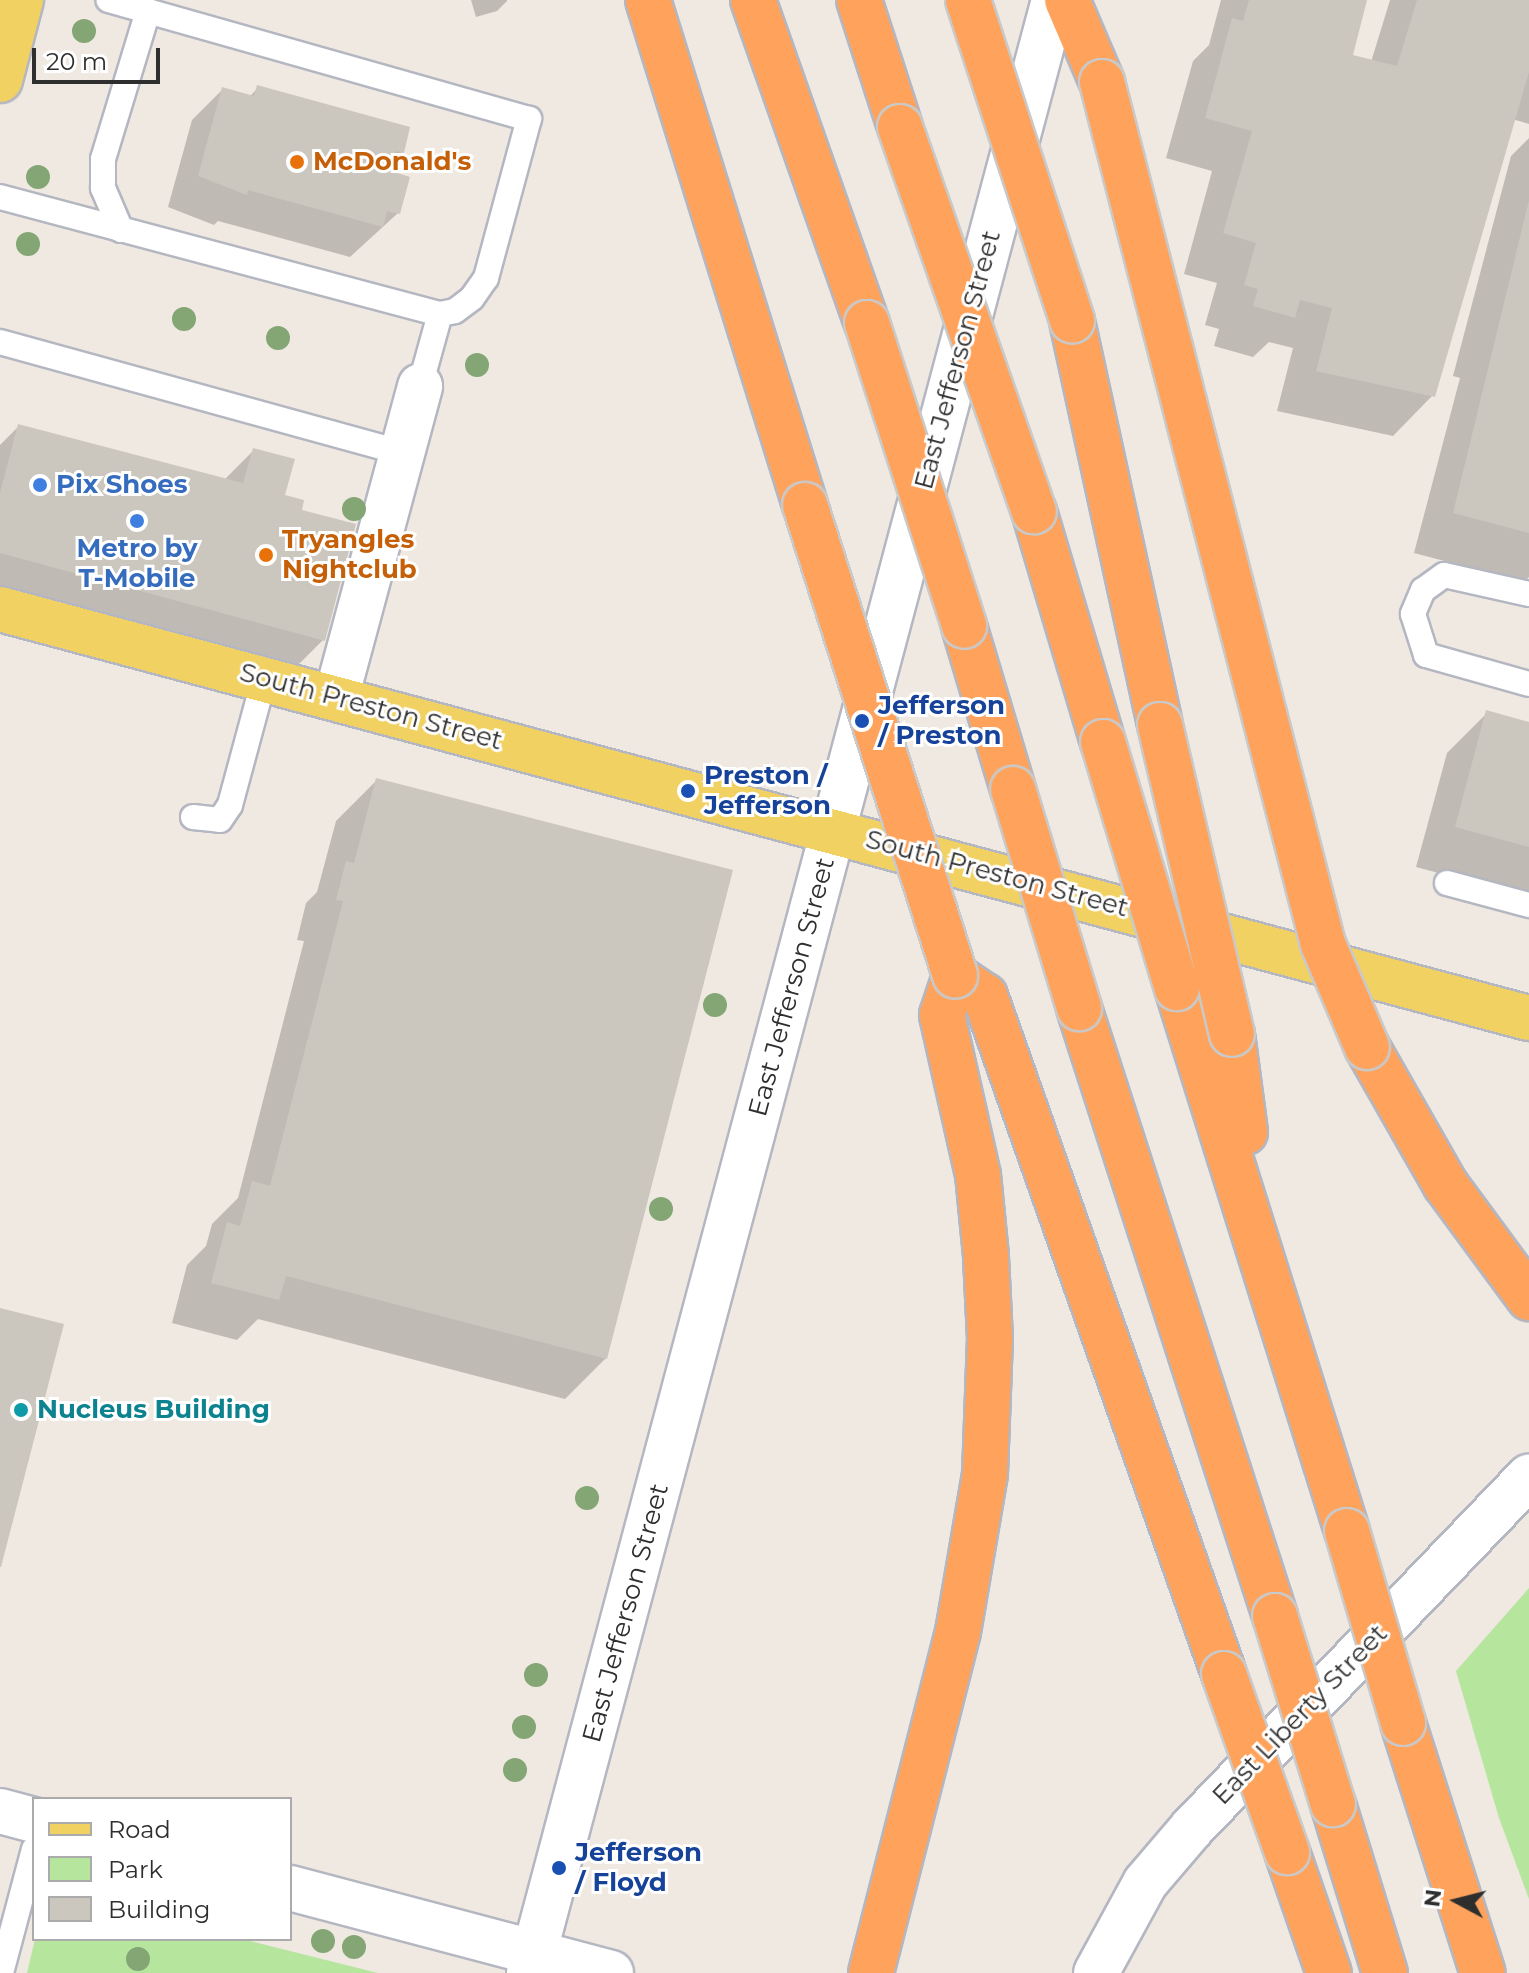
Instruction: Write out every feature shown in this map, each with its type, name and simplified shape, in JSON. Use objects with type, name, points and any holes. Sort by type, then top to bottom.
[{"type":"highway","points":[[648,0],[955,976],[942,1015],[978,1175],[990,1339],[986,1460],[958,1632],[871,1973]]},
{"type":"highway","points":[[753,0],[867,323],[964,626],[1079,1008],[1275,1616],[1385,1973]]},
{"type":"highway","points":[[859,0],[1034,511],[1177,988],[1259,1238],[1403,1723],[1483,1973]]},
{"type":"highway","points":[[968,0],[1072,321],[1160,725],[1232,1034],[1259,1238]]},
{"type":"highway","points":[[1067,0],[1102,82],[1323,944],[1367,1047],[1445,1184],[1523,1291]]},
{"type":"highway","points":[[955,976],[985,996],[1329,1973]]},
{"type":"main road","name":"East Jefferson Street","points":[[532,1963],[1054,0]]},
{"type":"main road","points":[[0,80],[12,14]]},
{"type":"main road","points":[[336,698],[420,386]]},
{"type":"main road","name":"South Preston Street","points":[[0,609],[1529,1018]]},
{"type":"main road","name":"East Liberty Street","points":[[1096,1973],[1145,1883],[1192,1828],[1529,1476]]},
{"type":"main road","points":[[0,1811],[32,1819]]},
{"type":"main road","points":[[292,1889],[532,1963],[611,1973]]},
{"type":"lane","points":[[0,197],[440,314],[455,311],[472,298],[486,278],[529,119],[108,0]]},
{"type":"lane","points":[[121,230],[103,188],[103,159],[148,11]]},
{"type":"lane","points":[[420,386],[440,314]]},
{"type":"lane","points":[[0,342],[402,453]]},
{"type":"lane","points":[[1529,594],[1444,575],[1423,590],[1413,614],[1426,655],[1529,684]]},
{"type":"lane","points":[[193,817],[220,820],[230,805],[264,679]]},
{"type":"lane","points":[[1447,883],[1529,905]]},
{"type":"lane","points":[[1,1973],[4,1944],[32,1855]]},
{"type":"green space","points":[[1529,1588],[1529,1899],[1499,1818],[1456,1671]]},
{"type":"green space","points":[[35,1941],[250,1941],[378,1973],[27,1973]]},
{"type":"building","points":[[1249,0],[1367,0],[1353,55],[1397,66],[1417,0],[1529,0],[1529,72],[1435,397],[1316,371],[1332,308],[1300,300],[1295,318],[1253,306],[1258,289],[1244,285],[1256,243],[1223,233],[1252,131],[1205,118],[1232,18],[1243,21]]},
{"type":"building","name":"McDonald's","points":[[257,85],[410,127],[404,153],[396,151],[391,171],[410,177],[400,214],[387,211],[383,227],[248,190],[247,195],[198,176],[222,87],[254,96]]},
{"type":"building","points":[[1529,200],[1529,533],[1453,513]]},
{"type":"building","points":[[18,424],[243,483],[253,448],[295,459],[285,495],[304,500],[302,510],[356,524],[325,641],[0,553],[0,493]]},
{"type":"building","points":[[1486,710],[1529,722],[1529,847],[1455,827]]},
{"type":"building","points":[[376,778],[733,870],[607,1359],[286,1276],[279,1300],[211,1283],[227,1222],[240,1226],[252,1181],[270,1186],[343,901],[336,900],[346,861],[354,863]]},
{"type":"building","name":"Nucleus Building","points":[[0,1308],[64,1324],[1,1567],[0,1567]]},
{"type":"place","name":"McDonald's","points":[[297,162]]},
{"type":"place","name":"Pix Shoes","points":[[40,485]]},
{"type":"place","name":"Metro by T-Mobile","points":[[137,521]]},
{"type":"place","name":"Tryangles Nightclub","points":[[266,555]]},
{"type":"place","name":"Jefferson / Preston","points":[[862,721]]},
{"type":"place","name":"Preston / Jefferson","points":[[688,791]]},
{"type":"place","name":"Nucleus Building","points":[[21,1410]]},
{"type":"place","name":"Jefferson / Floyd","points":[[559,1868]]}]
